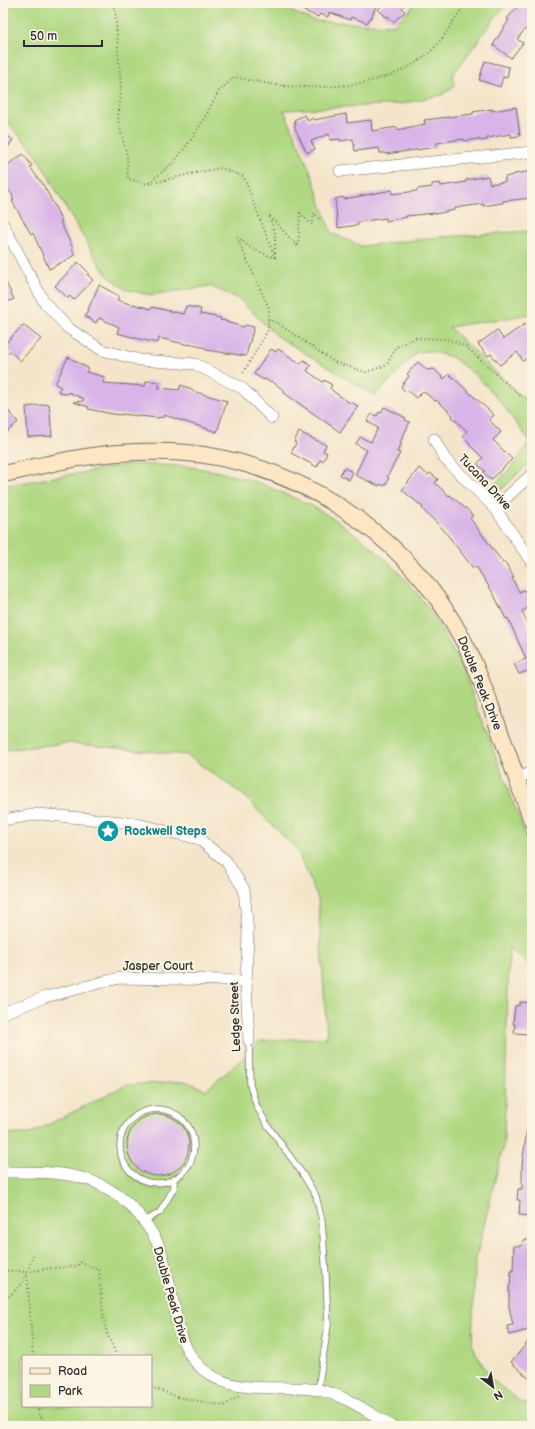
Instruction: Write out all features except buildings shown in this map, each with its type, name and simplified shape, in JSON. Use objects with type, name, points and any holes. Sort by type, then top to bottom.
[{"type":"street","points":[[340,170],[532,152]]},
{"type":"street","points":[[3,224],[7,242],[44,302],[68,328],[102,350],[140,360],[195,364],[242,388],[272,418]]},
{"type":"street","name":"Tucana Drive","points":[[434,439],[445,459],[495,508],[532,563]]},
{"type":"street","name":"Double Peak Drive","points":[[3,474],[95,456],[139,452],[181,453],[215,457],[261,469],[299,485],[338,506],[374,532],[406,561],[436,596],[464,641],[474,663],[517,778],[529,827]]},
{"type":"street","points":[[495,508],[532,474]]},
{"type":"street","points":[[517,778],[532,772]]},
{"type":"street","name":"Ledge Street","points":[[3,820],[38,814],[133,823],[199,839],[226,861],[244,889],[248,933],[246,983],[249,1041]]},
{"type":"street","name":"Jasper Court","points":[[3,1013],[45,997],[119,978],[226,980],[246,983]]},
{"type":"street","name":"Double Peak Drive","points":[[3,1172],[67,1174],[92,1181],[120,1196],[135,1210],[154,1237],[163,1257],[183,1342],[191,1356],[202,1369],[215,1378],[231,1384],[248,1387],[286,1387],[329,1392],[344,1398],[391,1426]]},
{"type":"lane","name":"Ledge Street","points":[[249,1041],[250,1085],[257,1107],[268,1126],[302,1173],[316,1196],[322,1221],[328,1326],[318,1390]]},
{"type":"lane","points":[[151,1109],[163,1109],[174,1112],[184,1119],[191,1129],[194,1140],[194,1152],[191,1163],[184,1173],[174,1180],[162,1183],[149,1182],[137,1177],[128,1169],[122,1157],[120,1145],[123,1132],[129,1121],[140,1113],[151,1109]]},
{"type":"lane","points":[[144,1222],[160,1212],[174,1188],[174,1180]]},
{"type":"path","points":[[112,3],[115,9],[121,89],[118,120],[127,156],[128,179],[148,184],[221,168],[244,177],[275,258]]},
{"type":"path","points":[[148,184],[174,162],[190,142],[219,91],[234,77],[296,87],[340,86],[383,78],[414,64],[431,51],[448,32],[460,11],[467,3]]},
{"type":"path","points":[[275,258],[275,233],[268,215],[298,247],[300,213],[312,225],[314,213],[320,220]]},
{"type":"path","points":[[242,374],[268,330],[268,308],[236,236],[252,248],[275,258]]},
{"type":"path","points":[[268,319],[280,324],[334,362],[366,372],[387,365],[396,347],[416,338],[447,339],[465,346],[522,397]]},
{"type":"path","points":[[529,827],[532,846]]},
{"type":"path","points":[[3,1302],[22,1284],[34,1254]]},
{"type":"path","points":[[3,1270],[27,1272],[77,1266],[80,1262],[99,1270],[103,1315],[107,1334],[117,1355]]},
{"type":"path","points":[[27,1272],[33,1355]]},
{"type":"path","points":[[152,1387],[178,1397],[224,1406],[235,1399],[248,1387]]},
{"type":"path","points":[[38,1407],[38,1413],[48,1426]]},
{"type":"path","points":[[321,1426],[329,1423],[360,1422],[374,1416]]},
{"type":"green space","points":[[3,3],[271,3],[314,21],[393,25],[411,9],[414,3],[508,3],[490,24],[452,76],[455,85],[442,95],[400,104],[284,110],[310,170],[331,233],[361,246],[442,237],[532,231],[532,314],[449,327],[517,393],[532,404],[532,460],[501,490],[489,490],[508,471],[530,442],[503,405],[479,378],[452,357],[429,351],[417,352],[375,396],[277,336],[239,299],[210,286],[150,295],[125,289],[105,273],[35,153],[3,117]]},
{"type":"green space","points":[[132,464],[184,466],[215,471],[254,481],[312,506],[339,522],[367,543],[393,566],[418,594],[433,615],[462,667],[532,852],[532,967],[509,948],[504,1143],[475,1262],[472,1346],[491,1379],[522,1403],[532,1404],[532,1426],[3,1426],[3,1134],[30,1134],[126,1085],[185,1081],[206,1090],[240,1061],[259,1041],[327,1037],[318,899],[297,850],[242,794],[187,755],[67,743],[3,750],[3,486]]},
{"type":"place","name":"Rockwell Steps","points":[[108,831]]}]
